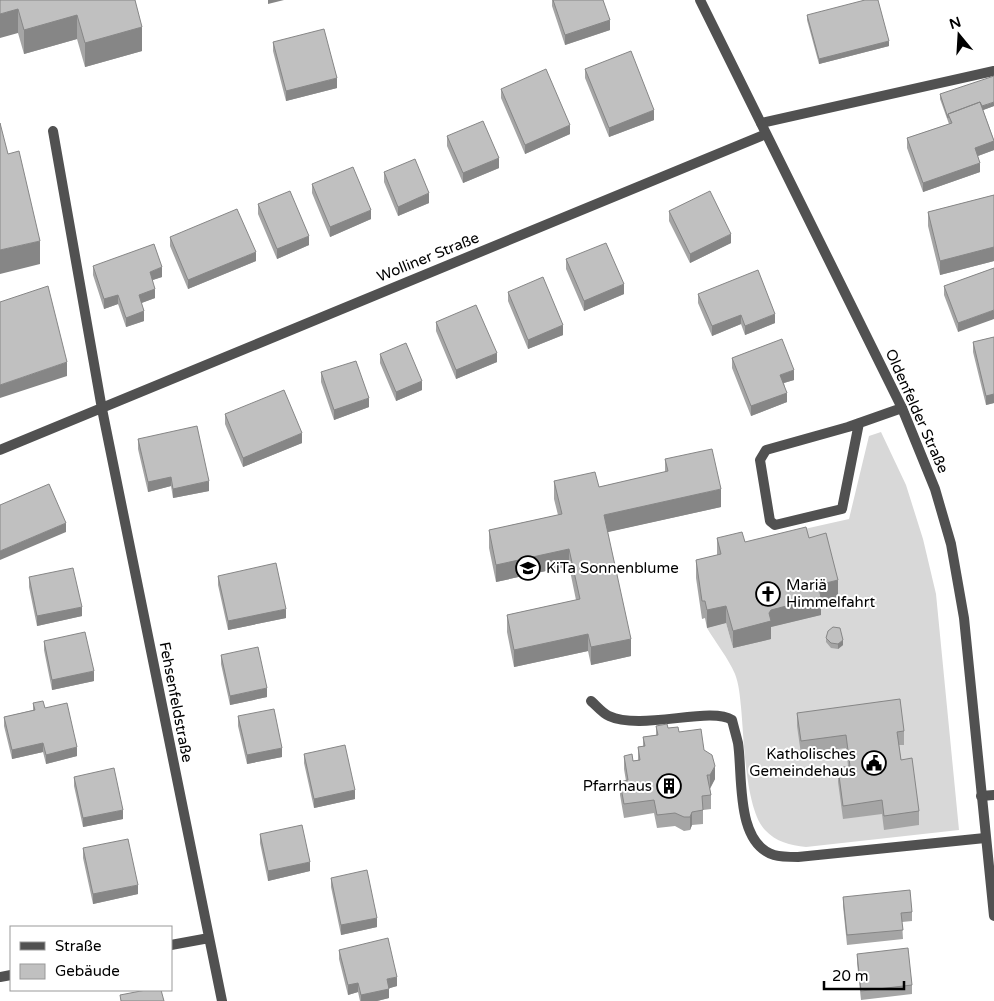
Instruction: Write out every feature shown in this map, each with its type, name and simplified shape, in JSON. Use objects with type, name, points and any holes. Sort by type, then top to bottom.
[{"type":"street","name":"Oldenfelder Straße","points":[[700,0],[902,408],[935,489],[957,576],[964,618],[985,838],[991,870],[994,916]]},
{"type":"street","points":[[761,124],[994,71]]},
{"type":"street","points":[[53,132],[102,409]]},
{"type":"street","name":"Wolliner Straße","points":[[0,450],[766,134]]},
{"type":"street","points":[[858,423],[842,509],[775,524],[770,521],[760,460],[766,450],[902,408]]},
{"type":"street","name":"Fehsenfeldstraße","points":[[102,409],[222,1001]]},
{"type":"street","points":[[591,701],[608,716],[639,722],[713,716],[732,720],[738,743],[744,811],[751,835],[757,844],[774,855],[798,857],[985,838]]},
{"type":"street","points":[[981,796],[994,795]]},
{"type":"street","points":[[172,945],[209,938]]},
{"type":"shaded area","points":[[881,432],[906,485],[923,539],[936,594],[959,830],[806,847],[794,845],[774,837],[765,830],[758,820],[749,790],[741,703],[735,674],[707,628],[726,623],[733,648],[771,629],[771,627],[821,615],[742,549],[746,542],[849,519],[869,436]]},
{"type":"building","points":[[0,0],[135,0],[142,27],[85,43],[77,15],[24,30],[18,9],[0,14]]},
{"type":"building","points":[[553,0],[603,0],[610,20],[565,35]]},
{"type":"building","points":[[865,0],[878,0],[889,41],[819,59],[807,15]]},
{"type":"building","points":[[324,29],[337,78],[286,91],[273,42]]},
{"type":"building","points":[[631,51],[654,110],[609,128],[585,69]]},
{"type":"building","points":[[546,69],[570,125],[525,145],[501,89]]},
{"type":"building","points":[[994,76],[994,102],[982,106],[980,102],[948,114],[948,118],[940,94]]},
{"type":"building","points":[[980,102],[994,141],[975,148],[980,163],[923,183],[907,138],[952,123],[948,114]]},
{"type":"building","points":[[483,121],[499,158],[463,173],[447,136]]},
{"type":"building","points":[[0,123],[8,154],[19,151],[40,241],[0,250]]},
{"type":"building","points":[[415,159],[429,193],[398,207],[384,172]]},
{"type":"building","points":[[353,167],[371,210],[330,227],[312,184]]},
{"type":"building","points":[[290,191],[309,236],[277,249],[258,204]]},
{"type":"building","points":[[710,191],[731,234],[690,254],[669,211]]},
{"type":"building","points":[[994,195],[994,247],[940,261],[928,212]]},
{"type":"building","points":[[237,209],[256,252],[188,280],[170,237]]},
{"type":"building","points":[[606,243],[624,284],[584,301],[566,259]]},
{"type":"building","points":[[154,244],[162,267],[150,272],[155,289],[139,295],[144,311],[126,318],[118,295],[104,299],[93,266]]},
{"type":"building","points":[[994,268],[994,310],[958,323],[944,286]]},
{"type":"building","points":[[758,270],[775,314],[745,326],[741,315],[712,326],[698,294]]},
{"type":"building","points":[[543,277],[563,325],[528,340],[508,292]]},
{"type":"building","points":[[48,286],[67,362],[0,385],[0,302]]},
{"type":"building","points":[[476,305],[497,353],[456,370],[436,322]]},
{"type":"building","points":[[994,337],[994,394],[986,396],[973,342]]},
{"type":"building","points":[[782,339],[794,370],[780,375],[787,393],[751,406],[732,358]]},
{"type":"building","points":[[406,343],[422,381],[396,392],[380,354]]},
{"type":"building","points":[[356,361],[369,398],[334,410],[321,372]]},
{"type":"building","points":[[284,390],[302,433],[243,458],[225,414]]},
{"type":"building","points":[[197,426],[209,481],[173,489],[171,477],[148,482],[138,439]]},
{"type":"building","name":"KiTa Sonnenblume","points":[[712,449],[721,489],[604,515],[631,639],[591,647],[588,634],[514,650],[507,615],[580,599],[569,549],[496,565],[489,530],[562,514],[554,481],[595,472],[599,487],[668,471],[665,459]]},
{"type":"building","points":[[49,484],[66,523],[0,551],[0,505]]},
{"type":"building","name":"Mariä Himmelfahrt","points":[[806,527],[809,538],[826,533],[838,580],[818,585],[821,597],[771,610],[769,613],[771,621],[733,631],[726,606],[707,610],[705,601],[702,601],[696,560],[721,554],[717,538],[742,532],[745,542]]},
{"type":"building","points":[[276,563],[286,609],[228,621],[218,576]]},
{"type":"building","points":[[73,568],[82,607],[37,616],[29,577]]},
{"type":"building","points":[[833,627],[840,628],[843,640],[838,644],[831,643],[826,638],[828,631]]},
{"type":"building","points":[[85,632],[94,671],[52,680],[44,641]]},
{"type":"building","points":[[258,647],[267,688],[230,696],[221,655]]},
{"type":"building","name":"Katholisches Gemeindehaus","points":[[900,699],[904,731],[897,732],[901,760],[912,758],[919,811],[884,816],[882,800],[843,806],[838,768],[850,766],[846,735],[801,741],[797,713]]},
{"type":"building","points":[[43,701],[45,708],[67,703],[77,747],[46,755],[43,743],[12,750],[4,717],[35,710],[33,703]]},
{"type":"building","points":[[274,709],[282,748],[247,755],[238,716]]},
{"type":"building","name":"Pfarrhaus","points":[[667,724],[668,728],[678,727],[679,732],[701,729],[704,750],[712,755],[715,766],[710,775],[707,775],[711,795],[702,796],[703,810],[692,812],[690,817],[684,817],[675,813],[657,815],[654,800],[624,804],[620,782],[628,780],[624,756],[632,754],[633,761],[640,760],[638,747],[645,746],[643,737],[658,735],[656,726]]},
{"type":"building","points":[[345,745],[355,790],[314,799],[304,754]]},
{"type":"building","points":[[114,768],[123,810],[83,818],[74,777]]},
{"type":"building","points":[[302,825],[310,862],[268,871],[260,834]]},
{"type":"building","points":[[128,839],[138,885],[93,894],[83,848]]},
{"type":"building","points":[[367,870],[377,918],[341,925],[331,878]]},
{"type":"building","points":[[910,890],[912,912],[901,913],[903,930],[847,935],[843,897]]},
{"type":"building","points":[[388,938],[397,977],[387,979],[389,989],[361,995],[358,983],[348,985],[339,950]]},
{"type":"building","points":[[908,948],[912,985],[861,991],[857,954]]},
{"type":"building","points":[[141,991],[161,991],[164,1001],[121,1001],[120,995]]},
{"type":"place","name":"KiTa Sonnenblume","points":[[528,568]]},
{"type":"place","name":"Mariä Himmelfahrt","points":[[768,594]]},
{"type":"place","name":"Katholisches Gemeindehaus","points":[[874,763]]},
{"type":"place","name":"Pfarrhaus","points":[[669,786]]}]
